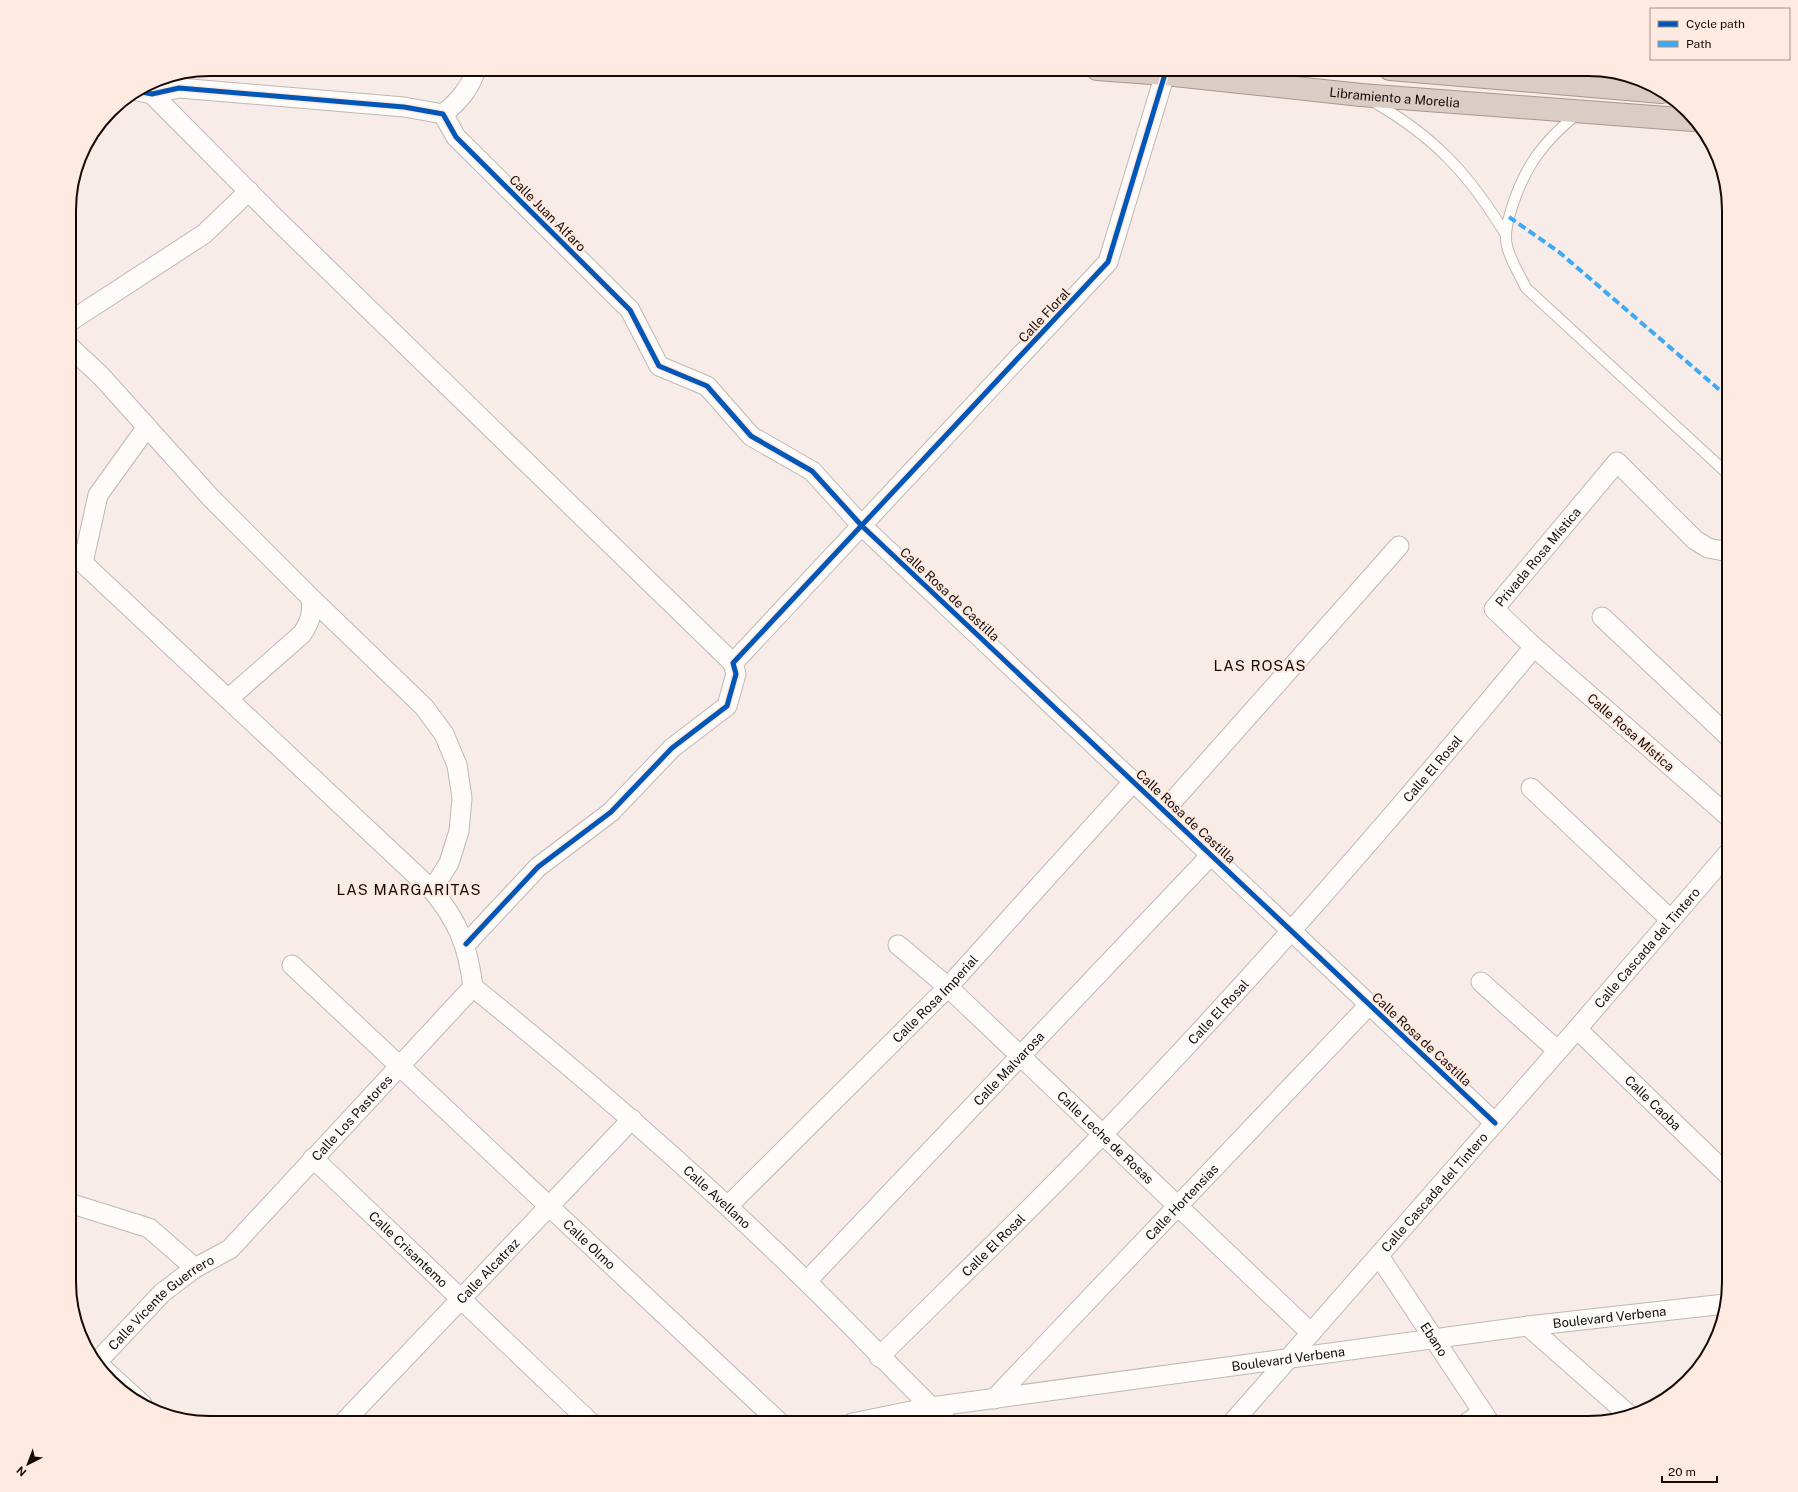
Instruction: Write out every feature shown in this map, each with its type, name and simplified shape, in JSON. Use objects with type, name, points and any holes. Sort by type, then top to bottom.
[{"type":"highway","name":"Libramiento a Morelia","points":[[1184,76],[1362,95],[1687,120]]},
{"type":"highway","points":[[1473,76],[1649,91]]},
{"type":"street","points":[[145,93],[179,88],[404,107],[443,114],[457,103],[468,88],[473,76]]},
{"type":"street","name":"Calle Floral","points":[[733,663],[1108,262],[1164,76]]},
{"type":"street","points":[[144,93],[249,191],[733,663],[736,674],[727,706],[672,748],[611,812],[538,866],[466,944]]},
{"type":"street","name":"Calle Juan Alfaro","points":[[443,114],[456,138],[630,310],[659,366],[707,386],[751,436],[812,471],[862,526]]},
{"type":"street","points":[[76,317],[204,234],[249,191]]},
{"type":"street","points":[[76,353],[101,376],[211,498],[311,598],[424,707],[444,734],[454,759],[462,798],[460,831],[449,863],[432,890]]},
{"type":"street","points":[[83,563],[98,495],[147,427]]},
{"type":"street","name":"Privada Rosa Mística","points":[[1534,647],[1494,609],[1617,462],[1694,540],[1708,548],[1722,551]]},
{"type":"street","name":"Calle Rosa de Castilla","points":[[862,526],[1495,1123]]},
{"type":"street","points":[[1164,811],[1399,546]]},
{"type":"street","points":[[76,556],[432,890],[446,906],[457,924],[466,944],[472,987]]},
{"type":"street","points":[[228,699],[302,634],[309,624],[312,612],[311,598]]},
{"type":"street","points":[[1602,617],[1722,730]]},
{"type":"street","name":"Calle Rosa Mística","points":[[1534,647],[1722,811]]},
{"type":"street","name":"Calle El Rosal","points":[[879,1357],[1103,1135],[1292,931],[1374,838],[1534,647]]},
{"type":"street","name":"Calle Rosa Imperial","points":[[728,1206],[948,987],[1133,782]]},
{"type":"street","points":[[1531,788],[1671,920]]},
{"type":"street","name":"Calle Malvarosa","points":[[807,1282],[1211,855]]},
{"type":"street","name":"Calle Cascada del Tintero","points":[[1238,1416],[1558,1052],[1722,860]]},
{"type":"street","name":"Calle Leche de Rosas","points":[[898,946],[948,987],[1311,1333]]},
{"type":"street","name":"Calle Olmo","points":[[292,965],[550,1205],[773,1416]]},
{"type":"street","points":[[1481,982],[1558,1052]]},
{"type":"street","name":"Calle Los Pastores","points":[[230,1249],[472,987]]},
{"type":"street","name":"Calle Avellano","points":[[472,987],[553,1052],[632,1119],[728,1206],[807,1282],[879,1357],[941,1416]]},
{"type":"street","name":"Calle Hortensias","points":[[994,1399],[1370,1004]]},
{"type":"street","name":"Calle Caoba","points":[[1577,1029],[1722,1169]]},
{"type":"street","name":"Calle Alcatraz","points":[[350,1416],[632,1119]]},
{"type":"street","name":"Calle Crisantemo","points":[[313,1158],[583,1416]]},
{"type":"street","points":[[76,1205],[150,1228],[195,1268]]},
{"type":"street","name":"Calle Vicente Guerrero","points":[[101,1360],[162,1293],[195,1268],[230,1249]]},
{"type":"street","name":"Ebano","points":[[1379,1256],[1485,1416]]},
{"type":"street","name":"Boulevard Verbena","points":[[887,1416],[931,1407],[1287,1360],[1528,1326],[1719,1308]]},
{"type":"street","points":[[1528,1326],[1624,1411]]},
{"type":"lane","points":[[1362,95],[1397,116],[1435,144],[1459,168],[1485,200],[1506,235]]},
{"type":"lane","points":[[1580,111],[1555,132],[1534,157],[1519,186],[1509,217],[1506,235],[1507,247],[1526,288],[1722,469]]},
{"type":"marked path","points":[[1509,217],[1559,252],[1722,392]]},
{"type":"cycle path","points":[[466,944],[538,867],[611,812],[672,748],[727,706],[736,674],[733,663],[1108,262],[1164,76]]},
{"type":"cycle path","points":[[146,93],[152,94],[179,88],[404,107],[443,114],[456,137],[630,310],[659,366],[707,386],[751,436],[812,471],[862,526],[1495,1123]]},
{"type":"district","name":"LAS ROSAS","points":[[1260,666]]},
{"type":"district","name":"LAS MARGARITAS","points":[[409,890]]}]
